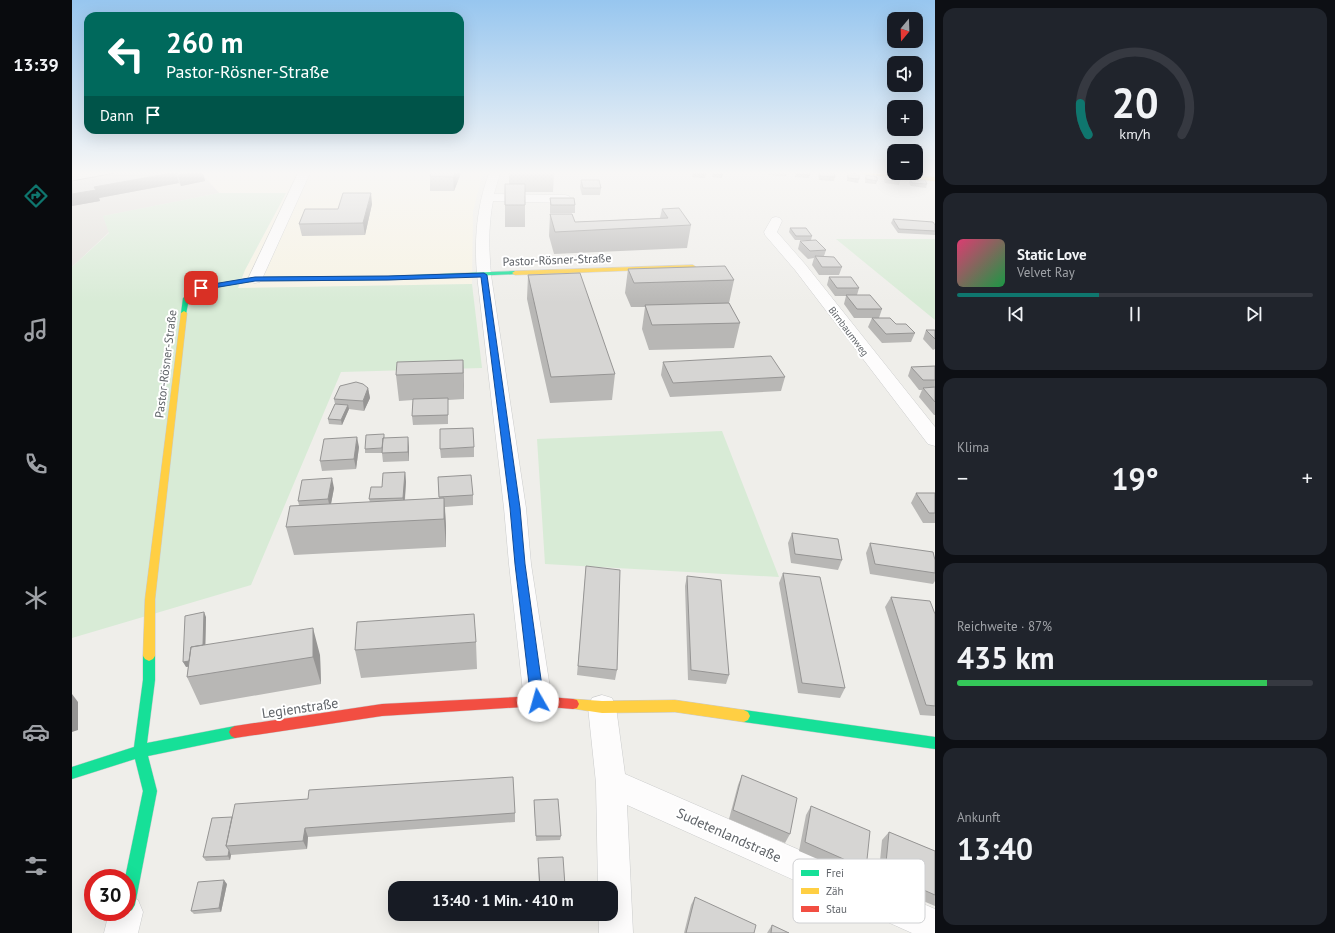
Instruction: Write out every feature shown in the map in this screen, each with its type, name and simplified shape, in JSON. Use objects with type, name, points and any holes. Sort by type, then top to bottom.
[{"type":"street","points":[[255,279],[284,217]]},
{"type":"street","points":[[484,217],[481,241],[484,275],[515,508],[520,564],[538,701],[602,707],[675,706],[935,743]]},
{"type":"street","name":"Birnbaumweg","points":[[776,221],[770,232],[800,267],[935,440]]},
{"type":"street","name":"Pastor-Rösner-Straße","points":[[140,751],[149,680],[150,599],[186,298],[201,288],[255,279],[388,278],[693,267]]},
{"type":"street","name":"Legienstraße","points":[[72,773],[140,751],[238,731],[382,710],[538,701]]},
{"type":"street","points":[[602,707],[611,783],[616,933]]},
{"type":"street","points":[[134,869],[150,791],[140,751]]},
{"type":"street","name":"Sudetenlandstraße","points":[[611,783],[793,863]]},
{"type":"street","points":[[121,933],[124,921]]},
{"type":"street","name":"Sudetenlandstraße","points":[[925,922],[935,926]]},
{"type":"shaded area","points":[[72,217],[104,217],[109,232],[72,267]]},
{"type":"shaded area","points":[[274,217],[473,217],[472,284],[238,288],[245,270]]},
{"type":"green space","points":[[103,217],[273,217],[245,270],[238,288],[472,284],[482,368],[341,372],[251,585],[72,638],[72,267],[109,233]]},
{"type":"green space","points":[[836,239],[935,239],[935,320]]},
{"type":"green space","points":[[722,431],[779,577],[545,564],[537,439]]},
{"type":"building","points":[[302,217],[365,217],[363,223],[299,224]]},
{"type":"building","points":[[551,217],[573,217],[575,222],[668,218],[667,217],[685,217],[691,225],[555,232]]},
{"type":"building","points":[[893,219],[933,222],[935,225],[935,231],[899,229]]},
{"type":"building","points":[[790,228],[806,228],[812,236],[796,236]]},
{"type":"building","points":[[816,240],[826,250],[810,251],[800,241]]},
{"type":"building","points":[[815,256],[834,257],[842,267],[822,267]]},
{"type":"building","points":[[725,266],[734,280],[634,283],[628,269]]},
{"type":"building","points":[[580,273],[615,374],[551,377],[528,275]]},
{"type":"building","points":[[829,277],[851,277],[859,288],[837,288]]},
{"type":"building","points":[[846,295],[870,295],[882,309],[857,309]]},
{"type":"building","points":[[729,303],[740,323],[652,325],[645,305]]},
{"type":"building","points":[[872,318],[890,318],[896,324],[906,324],[915,333],[886,334]]},
{"type":"building","points":[[926,330],[935,330],[935,339]]},
{"type":"building","points":[[771,356],[785,377],[673,383],[663,362]]},
{"type":"building","points":[[463,360],[463,373],[396,375],[397,362]]},
{"type":"building","points":[[935,366],[935,380],[923,380],[911,367]]},
{"type":"building","points":[[356,382],[363,384],[368,388],[363,401],[334,399],[340,386]]},
{"type":"building","points":[[935,387],[935,402],[923,388]]},
{"type":"building","points":[[448,398],[448,415],[412,416],[413,399]]},
{"type":"building","points":[[335,404],[348,405],[341,420],[328,419]]},
{"type":"building","points":[[473,428],[474,447],[440,449],[440,429]]},
{"type":"building","points":[[384,434],[382,448],[365,449],[366,435]]},
{"type":"building","points":[[357,437],[354,459],[320,461],[324,439]]},
{"type":"building","points":[[408,437],[408,452],[382,453],[383,438]]},
{"type":"building","points":[[405,472],[403,498],[369,499],[371,487],[382,487],[383,473]]},
{"type":"building","points":[[471,475],[473,495],[439,497],[438,477]]},
{"type":"building","points":[[332,478],[328,499],[298,501],[302,480]]},
{"type":"building","points":[[916,493],[935,493],[935,513],[929,513]]},
{"type":"building","points":[[444,498],[444,519],[286,527],[290,506]]},
{"type":"building","points":[[792,533],[838,539],[842,560],[795,554]]},
{"type":"building","points":[[870,543],[933,552],[935,560],[935,573],[875,564]]},
{"type":"building","points":[[586,566],[620,570],[617,670],[578,666]]},
{"type":"building","points":[[783,573],[820,577],[845,688],[802,683]]},
{"type":"building","points":[[687,576],[721,580],[729,675],[691,670]]},
{"type":"building","points":[[891,597],[930,601],[935,614],[935,706],[926,705]]},
{"type":"building","points":[[204,612],[203,645],[191,647],[189,661],[183,662],[185,616]]},
{"type":"building","points":[[474,614],[476,642],[355,650],[357,622]]},
{"type":"building","points":[[313,628],[313,657],[187,677],[191,647]]},
{"type":"building","points":[[742,775],[797,798],[790,834],[733,810]]},
{"type":"building","points":[[513,777],[515,813],[305,828],[303,841],[226,846],[235,804],[308,799],[309,790]]},
{"type":"building","points":[[558,799],[561,836],[536,836],[534,800]]},
{"type":"building","points":[[811,806],[870,831],[867,859],[843,859],[805,842]]},
{"type":"building","points":[[232,817],[226,846],[229,850],[228,856],[203,857],[212,818]]},
{"type":"building","points":[[889,832],[935,851],[935,895],[925,891],[925,859],[886,859]]},
{"type":"building","points":[[563,857],[565,881],[540,881],[538,858]]},
{"type":"building","points":[[224,880],[219,908],[191,911],[198,882]]},
{"type":"building","points":[[695,897],[756,925],[754,933],[686,933]]},
{"type":"building","points":[[772,925],[789,933],[771,933]]},
{"type":"traffic: fast","points":[[184,313],[186,298],[201,288],[255,279],[388,278],[515,273]]},
{"type":"traffic: fast","points":[[134,869],[150,791],[140,751],[149,680],[149,656]]},
{"type":"traffic: fast","points":[[744,716],[935,743]]},
{"type":"traffic: fast","points":[[72,773],[140,751],[235,732]]},
{"type":"traffic: slow","points":[[515,273],[693,267]]},
{"type":"traffic: slow","points":[[149,656],[150,599],[184,313]]},
{"type":"traffic: slow","points":[[573,704],[602,707],[675,706],[744,716]]},
{"type":"traffic: jam","points":[[235,732],[382,710],[538,701],[573,704]]},
{"type":"route","points":[[201,288],[255,279],[388,278],[484,275],[515,508],[520,564],[538,701]]}]
